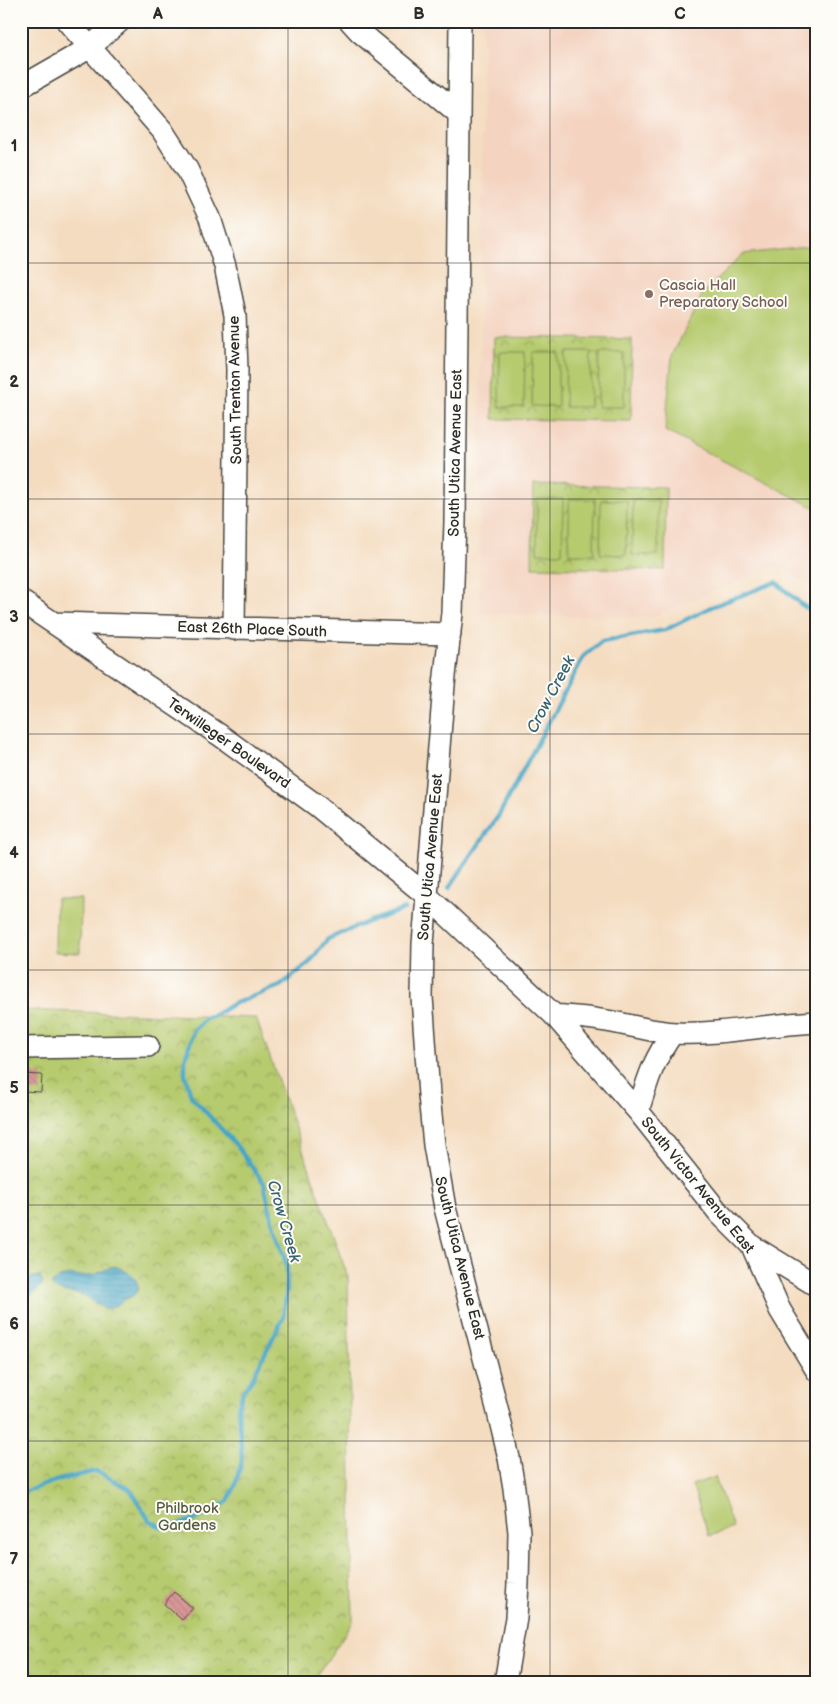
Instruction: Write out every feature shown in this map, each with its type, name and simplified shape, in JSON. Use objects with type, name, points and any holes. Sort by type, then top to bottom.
[{"type":"street","name":"South Trenton Avenue","points":[[67,21],[162,130],[187,169],[210,218],[225,266],[235,315],[238,370],[234,629]]},
{"type":"street","points":[[21,87],[90,48],[120,21]]},
{"type":"street","points":[[350,21],[360,32],[458,113]]},
{"type":"street","name":"South Utica Avenue East","points":[[460,21],[455,522],[452,613],[444,685],[423,944],[422,997],[434,1145],[445,1208],[509,1458],[518,1523],[516,1618],[505,1683]]},
{"type":"street","name":"Terwilleger Boulevard","points":[[24,608],[54,623],[221,736],[316,805],[427,896],[554,1015]]},
{"type":"street","name":"East 26th Place South","points":[[54,623],[450,634]]},
{"type":"street","points":[[554,1015],[600,1020],[674,1033],[710,1034],[817,1022]]},
{"type":"street","name":"South Victor Avenue East","points":[[554,1015],[638,1111],[719,1213],[752,1246],[780,1310],[817,1371]]},
{"type":"street","points":[[638,1111],[650,1070],[660,1051],[674,1033]]},
{"type":"street","points":[[21,1048],[148,1046]]},
{"type":"street","points":[[752,1246],[817,1286]]},
{"type":"shaded area","name":"Cascia Hall Preparatory School","points":[[483,21],[817,21],[817,587],[774,566],[650,618],[479,613]]},
{"type":"green space","points":[[817,246],[817,509],[665,431],[672,356],[703,293],[743,254]]},
{"type":"green space","points":[[494,337],[632,339],[631,421],[493,419]]},
{"type":"green space","points":[[500,352],[525,352],[524,407],[499,407]]},
{"type":"green space","points":[[533,352],[558,352],[558,407],[532,406]]},
{"type":"green space","points":[[566,352],[591,352],[590,407],[565,407]]},
{"type":"green space","points":[[599,353],[624,353],[624,407],[598,407]]},
{"type":"green space","points":[[533,485],[666,487],[665,570],[532,567]]},
{"type":"green space","points":[[537,499],[563,499],[562,553],[537,553]]},
{"type":"green space","points":[[569,499],[595,499],[594,554],[569,554]]},
{"type":"green space","points":[[601,500],[627,500],[626,555],[600,554]]},
{"type":"green space","points":[[633,500],[658,501],[658,555],[632,555]]},
{"type":"green space","points":[[56,899],[81,899],[80,953],[55,952]]},
{"type":"green space","name":"Philbrook Gardens","points":[[21,1010],[256,1018],[348,1277],[353,1622],[312,1683],[21,1683]]},
{"type":"green space","points":[[715,1477],[733,1528],[709,1536],[692,1485]]},
{"type":"water","points":[[114,1266],[129,1273],[138,1285],[134,1295],[107,1309],[84,1295],[61,1291],[51,1285],[55,1280],[65,1276],[92,1275]]},
{"type":"water","points":[[40,1276],[43,1284],[31,1296],[24,1292],[21,1279]]},
{"type":"building","points":[[21,1074],[42,1075],[41,1092],[21,1091]]},
{"type":"building","points":[[174,1592],[193,1608],[182,1620],[164,1604]]},
{"type":"waterway","name":"Crow Creek","points":[[449,888],[499,815],[584,656],[602,641],[665,630],[711,607],[776,582],[802,605],[817,614]]},
{"type":"waterway","name":"Crow Creek","points":[[21,1493],[55,1481],[96,1471],[130,1489],[149,1520],[161,1527],[174,1526],[194,1520],[212,1512],[228,1501],[235,1486],[242,1460],[238,1408],[243,1391],[252,1379],[283,1318],[287,1289],[287,1266],[272,1220],[264,1183],[236,1145],[191,1096],[185,1074],[185,1059],[194,1030],[207,1017],[215,1015],[233,1004],[280,986],[309,963],[328,939],[370,921],[405,909]]},
{"type":"place","name":"Cascia Hall Preparatory School","points":[[649,294]]}]
